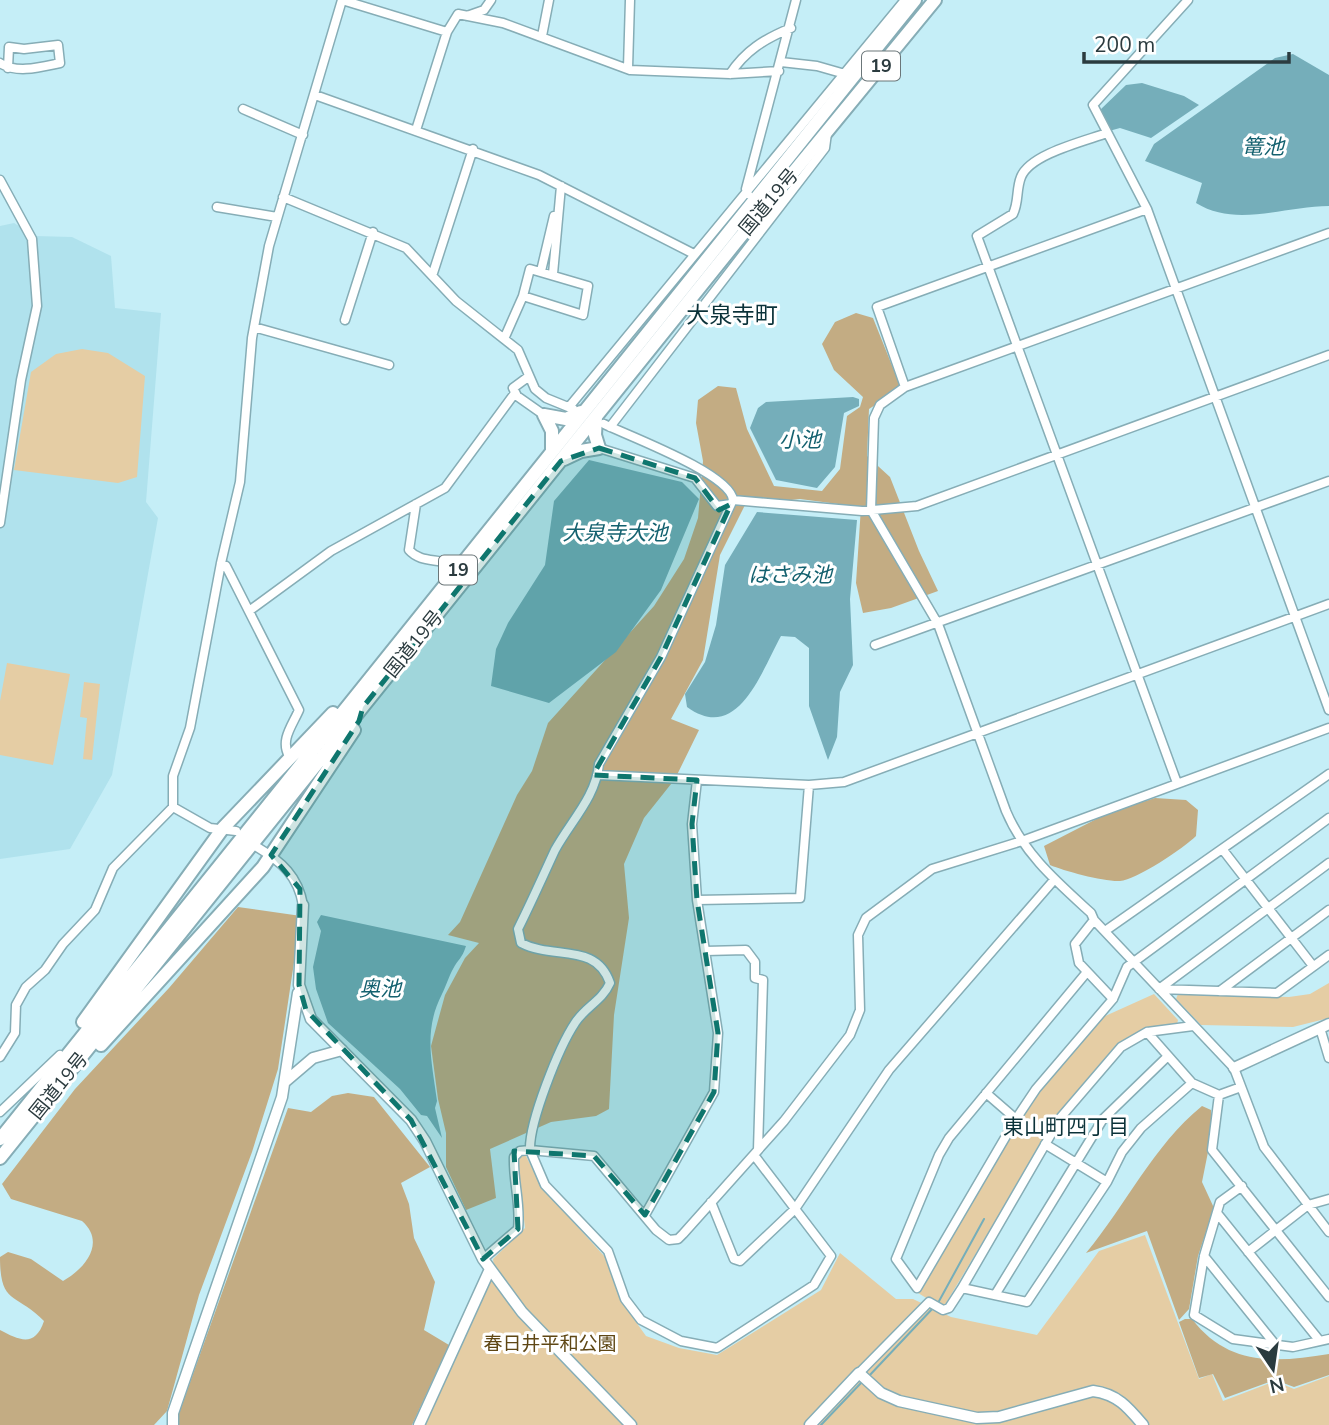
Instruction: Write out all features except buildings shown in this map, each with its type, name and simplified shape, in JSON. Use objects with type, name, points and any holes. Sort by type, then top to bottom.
[{"type":"highway","name":"国道19号","points":[[0,1139],[60,1073],[590,416],[915,0]]},
{"type":"highway","name":"国道19号","points":[[690,290],[827,133],[935,0]]},
{"type":"highway","points":[[544,415],[566,419],[590,416],[599,449],[556,457],[552,430],[544,415]]},
{"type":"highway","name":"国道19号","points":[[358,703],[459,569],[556,457]]},
{"type":"highway","points":[[358,703],[359,721],[271,855],[76,1072],[60,1073],[60,1055],[223,828],[289,756],[343,704],[358,703]]},
{"type":"highway","name":"国道19号","points":[[0,1158],[60,1073]]},
{"type":"street","points":[[0,1057],[15,1033],[16,1006],[26,987],[45,970],[63,944],[95,910],[113,868],[173,807],[173,776],[190,728],[221,563],[240,482],[254,327],[269,246],[342,0],[447,32]]},
{"type":"street","points":[[467,16],[484,10],[491,0]]},
{"type":"street","points":[[542,36],[549,0]]},
{"type":"street","points":[[628,68],[630,0]]},
{"type":"street","points":[[748,194],[746,189],[791,28],[796,0]]},
{"type":"street","points":[[590,416],[675,277],[748,194],[905,0]]},
{"type":"street","points":[[1188,0],[1093,105],[1147,209],[1329,710]]},
{"type":"street","points":[[416,130],[447,32],[458,14],[542,36],[628,68],[730,75],[779,71]]},
{"type":"street","points":[[730,75],[742,55],[764,39],[791,28]]},
{"type":"street","points":[[0,63],[8,68],[36,68],[60,63],[58,45],[24,49],[9,47],[8,68]]},
{"type":"street","points":[[781,62],[817,66],[845,74]]},
{"type":"street","points":[[315,95],[473,149],[561,186],[694,254]]},
{"type":"street","points":[[243,109],[303,135]]},
{"type":"street","points":[[590,416],[705,302],[825,148],[827,133]]},
{"type":"street","points":[[1107,133],[1050,153],[1021,176],[1013,214],[977,236],[1177,783]]},
{"type":"street","points":[[433,273],[473,149]]},
{"type":"street","points":[[0,180],[3,197],[32,239],[37,306],[22,380],[0,523]]},
{"type":"street","points":[[541,271],[561,186]]},
{"type":"street","points":[[553,274],[561,186]]},
{"type":"street","points":[[283,197],[373,232],[406,248],[433,273],[456,300],[518,350],[528,377],[535,389],[546,398],[699,468],[730,489],[732,502],[694,591],[661,657],[599,764],[598,775],[583,806],[556,848],[518,929],[521,943],[534,949],[597,960],[605,970],[610,984],[604,996],[573,1026],[536,1112],[529,1134],[530,1150],[545,1185],[608,1251],[625,1299],[641,1320],[681,1341],[717,1348],[814,1285],[831,1256],[756,1152],[763,980],[755,978],[755,962],[746,950],[705,951]]},
{"type":"street","points":[[217,208],[277,217]]},
{"type":"street","points":[[905,387],[877,307],[1147,209]]},
{"type":"street","points":[[345,320],[373,232]]},
{"type":"street","points":[[1329,233],[905,387],[880,405],[874,418],[870,510],[938,624],[1006,811],[1022,841],[1054,880],[1091,913],[1094,920],[1234,1068],[1264,1147],[1329,1232]]},
{"type":"street","points":[[504,339],[523,296],[530,269],[588,286],[583,315],[523,296]]},
{"type":"street","points":[[675,277],[705,302]]},
{"type":"street","points":[[254,327],[389,365]]},
{"type":"street","points":[[599,449],[695,478],[717,506],[732,502],[870,510],[917,506],[1329,355]]},
{"type":"street","points":[[528,377],[517,382],[513,388],[544,415]]},
{"type":"street","points":[[249,611],[331,551],[445,488],[516,393]]},
{"type":"street","points":[[875,645],[1329,481]]},
{"type":"street","points":[[416,504],[409,550],[418,558],[446,561],[459,569]]},
{"type":"street","points":[[221,563],[226,566],[299,710],[285,739],[284,747],[289,756]]},
{"type":"street","points":[[598,775],[809,785],[844,782],[1329,604]]},
{"type":"street","points":[[483,1259],[518,1229],[521,1209],[513,1177],[514,1157],[520,1151],[594,1156],[663,1237],[669,1240],[678,1239],[756,1152],[818,1077],[858,1022],[858,934],[866,918],[932,869],[1022,841],[1329,727]]},
{"type":"street","points":[[1105,931],[1329,774]]},
{"type":"street","points":[[645,1215],[715,1092],[718,1033],[697,900],[692,824],[697,780]]},
{"type":"street","points":[[697,900],[800,898],[809,785]]},
{"type":"street","points":[[173,807],[210,828],[236,831]]},
{"type":"street","points":[[1087,971],[949,1138],[939,1156],[897,1259],[917,1288],[1016,1119],[1036,1089],[1113,999],[1127,967],[1329,818]]},
{"type":"street","points":[[164,1425],[173,1413],[285,1082],[299,985],[303,905],[300,888],[292,873],[257,847]]},
{"type":"street","points":[[1223,850],[1313,966]]},
{"type":"street","points":[[1159,989],[1329,863]]},
{"type":"street","points":[[711,1202],[734,1259],[740,1261],[795,1209],[889,1070],[1054,880]]},
{"type":"street","points":[[1220,991],[1329,910]]},
{"type":"street","points":[[1094,920],[1075,944],[1079,963],[1113,999]]},
{"type":"street","points":[[1159,989],[1277,993],[1329,955]]},
{"type":"street","points":[[299,985],[312,1019],[394,1100],[418,1130],[483,1259],[522,1312],[631,1425]]},
{"type":"street","points":[[810,1425],[929,1302],[943,1310],[949,1308],[1061,1116],[1121,1047],[1147,1032],[1194,1026]]},
{"type":"street","points":[[1234,1068],[1325,1026],[1329,1058]]},
{"type":"street","points":[[1147,1032],[1192,1083],[1219,1095],[1241,1087]]},
{"type":"street","points":[[285,1082],[313,1058],[342,1050]]},
{"type":"street","points":[[0,1112],[60,1055]]},
{"type":"street","points":[[995,1295],[1103,1119],[1168,1056]]},
{"type":"street","points":[[961,1288],[1027,1302],[1107,1182],[1122,1152],[1141,1128],[1192,1083]]},
{"type":"street","points":[[986,1093],[1016,1119]]},
{"type":"street","points":[[1219,1095],[1212,1150],[1329,1297]]},
{"type":"street","points":[[1045,1144],[1107,1182]]},
{"type":"street","points":[[1217,1213],[1324,1340],[1293,1347],[1233,1339],[1195,1315],[1204,1256],[1220,1202],[1241,1186]]},
{"type":"street","points":[[1248,1252],[1308,1205],[1329,1199]]},
{"type":"street","points":[[1204,1256],[1274,1343]]},
{"type":"street","points":[[419,1425],[490,1269]]},
{"type":"street","points":[[859,1373],[881,1393],[899,1401],[977,1418],[999,1417],[1093,1391],[1105,1393],[1127,1406],[1143,1425]]},
{"type":"street","points":[[173,1413],[173,1425]]},
{"type":"highlighted area","points":[[599,448],[695,478],[719,510],[731,504],[661,657],[593,775],[697,780],[692,824],[697,900],[718,1033],[714,1092],[645,1215],[594,1156],[514,1151],[518,1229],[483,1259],[411,1120],[306,1010],[299,985],[300,889],[271,855],[359,721],[363,707],[561,461]]},
{"type":"shaded area","points":[[14,223],[35,236],[72,237],[111,256],[115,308],[161,313],[146,502],[158,518],[112,775],[70,849],[0,859],[0,226]]},
{"type":"shaded area","points":[[856,313],[873,318],[901,388],[869,409],[867,456],[890,477],[938,591],[891,608],[863,613],[856,583],[861,507],[800,499],[745,505],[720,555],[703,660],[671,719],[699,730],[675,779],[644,818],[624,864],[629,918],[614,1015],[609,1109],[596,1116],[551,1122],[490,1149],[496,1198],[466,1210],[446,1167],[446,1133],[438,1099],[431,1046],[445,995],[465,958],[479,943],[448,935],[460,922],[517,795],[532,771],[548,723],[654,606],[684,559],[698,518],[703,461],[696,423],[698,400],[718,386],[736,388],[747,429],[774,486],[822,491],[840,469],[847,416],[860,407],[863,397],[834,370],[822,344],[835,322]]},
{"type":"shaded area","points":[[1155,798],[1186,800],[1198,810],[1196,836],[1160,863],[1120,881],[1085,876],[1050,865],[1044,846],[1108,813]]},
{"type":"shaded area","points":[[238,907],[301,916],[278,1069],[252,1152],[199,1295],[167,1411],[154,1425],[0,1425],[0,1330],[20,1339],[31,1338],[40,1330],[44,1321],[7,1291],[3,1284],[0,1257],[8,1252],[31,1259],[63,1281],[85,1262],[93,1246],[89,1229],[82,1221],[11,1199],[2,1184],[75,1089],[169,988]]},
{"type":"shaded area","points":[[348,1093],[374,1097],[430,1167],[401,1183],[409,1204],[414,1238],[435,1282],[424,1330],[449,1345],[412,1425],[178,1425],[178,1416],[288,1108],[311,1112],[332,1096]]},
{"type":"shaded area","points":[[1202,1106],[1211,1110],[1211,1137],[1202,1182],[1214,1208],[1198,1256],[1189,1309],[1179,1320],[1147,1231],[1086,1253],[1154,1157]]},
{"type":"shaded area","points":[[1192,1319],[1221,1346],[1254,1358],[1290,1359],[1329,1354],[1329,1375],[1294,1387],[1275,1380],[1225,1398],[1213,1374],[1199,1378],[1179,1322]]},
{"type":"green space","points":[[82,349],[108,353],[145,376],[137,477],[118,483],[14,470],[31,372],[56,354]]},
{"type":"green space","points":[[7,663],[70,674],[53,765],[0,755],[0,701]]},
{"type":"green space","points":[[84,682],[100,684],[92,760],[83,759],[87,718],[80,717]]},
{"type":"green space","points":[[1329,983],[1329,1018],[1293,1027],[1201,1025],[1176,999],[1178,994],[1289,997],[1310,994]]},
{"type":"green space","points":[[1154,994],[1178,1020],[1177,1024],[1149,1027],[1128,1037],[1056,1120],[943,1308],[918,1293],[1037,1093],[1103,1017]]},
{"type":"green space","name":"春日井平和公園","points":[[525,1154],[541,1186],[605,1257],[621,1301],[646,1336],[679,1348],[717,1355],[821,1290],[840,1253],[896,1299],[913,1299],[951,1317],[1037,1335],[1099,1251],[1145,1235],[1199,1379],[1212,1374],[1223,1401],[1275,1381],[1294,1389],[1329,1376],[1329,1425],[423,1425],[494,1267],[493,1259],[525,1228],[517,1158]]},
{"type":"water","name":"篭池","points":[[1293,54],[1329,75],[1329,206],[1261,214],[1227,214],[1196,203],[1202,183],[1145,161],[1154,144],[1275,58]]},
{"type":"water","points":[[1142,83],[1184,96],[1199,105],[1151,138],[1120,128],[1109,131],[1100,110],[1126,85]]},
{"type":"water","name":"小池","points":[[853,397],[859,399],[859,406],[844,413],[835,467],[817,488],[776,480],[750,428],[758,408],[766,402]]},
{"type":"water","name":"大泉寺大池","points":[[589,460],[682,482],[699,499],[661,590],[616,652],[549,703],[491,686],[496,649],[508,623],[545,565],[554,501]]},
{"type":"water","name":"はさみ池","points":[[757,512],[857,520],[850,599],[853,665],[840,692],[837,737],[828,760],[809,706],[809,648],[795,637],[781,636],[756,684],[734,710],[720,717],[705,716],[687,707],[685,694],[705,662],[716,625],[725,565]]},
{"type":"water","name":"奥池","points":[[321,915],[466,946],[436,1008],[431,1034],[431,1060],[437,1101],[435,1108],[442,1138],[427,1116],[421,1115],[400,1089],[328,1023],[316,989],[313,967],[321,931],[317,922]]},
{"type":"waterway","points":[[938,1303],[984,1219]]},
{"type":"waterway","points":[[868,1377],[934,1307]]},
{"type":"waterway","points":[[821,1425],[861,1383]]},
{"type":"district","name":"大泉寺町","points":[[732,315]]},
{"type":"district","name":"東山町四丁目","points":[[1066,1127]]}]
